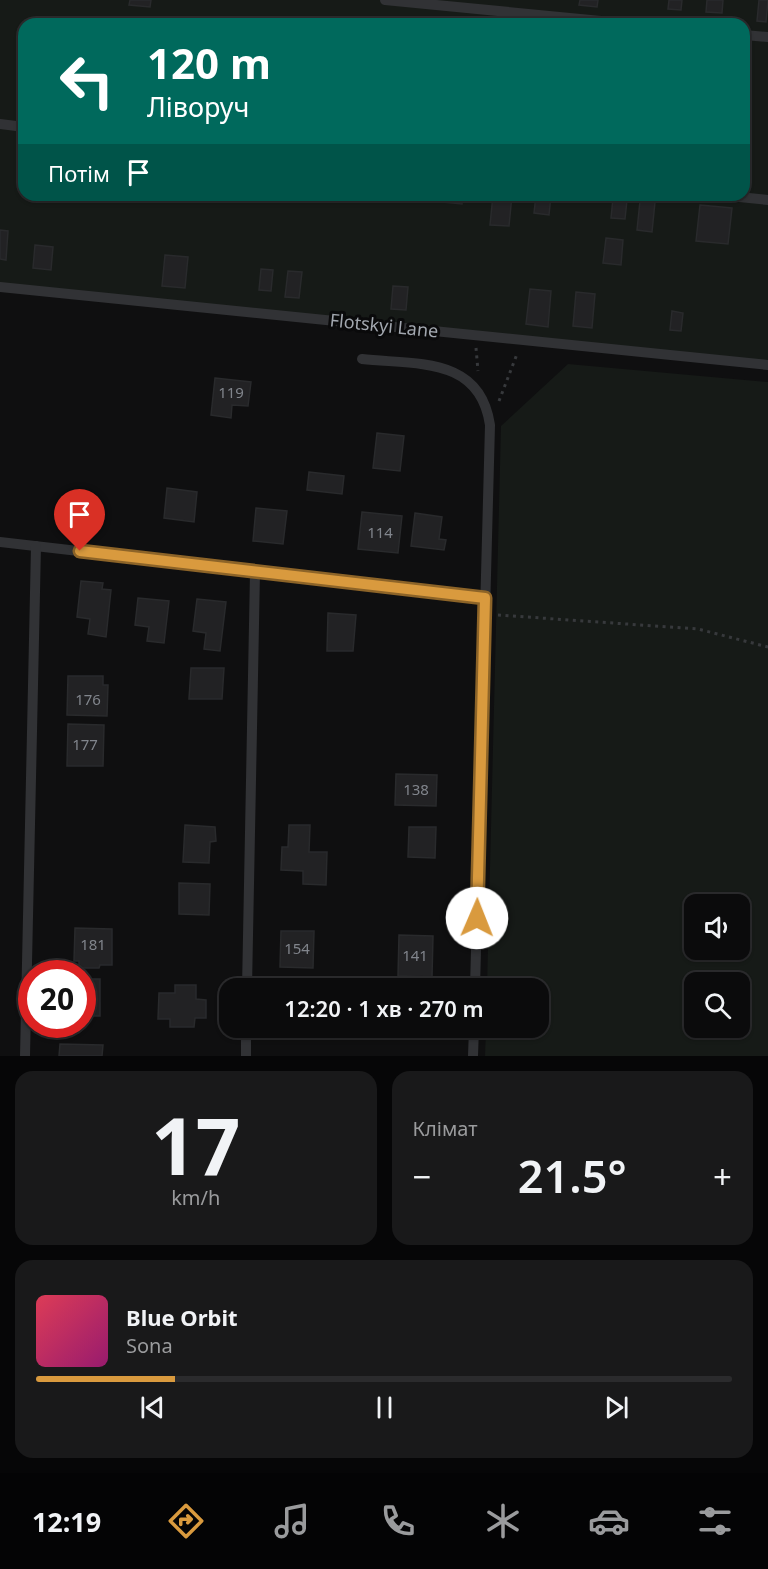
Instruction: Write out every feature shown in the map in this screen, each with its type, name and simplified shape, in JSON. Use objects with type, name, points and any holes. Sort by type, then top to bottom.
[{"type":"lane","points":[[385,0],[570,18]]},
{"type":"lane","points":[[750,36],[768,37]]},
{"type":"lane","points":[[0,124],[18,126]]},
{"type":"lane","points":[[750,198],[768,200]]},
{"type":"lane","name":"Flotskyi Lane","points":[[0,287],[768,365]]},
{"type":"lane","points":[[362,359],[444,368],[458,373],[481,393],[487,408],[490,425],[475,978]]},
{"type":"lane","points":[[0,542],[485,598]]},
{"type":"lane","points":[[25,1056],[36,546]]},
{"type":"lane","points":[[247,978],[255,572]]},
{"type":"lane","points":[[246,1038],[246,1056]]},
{"type":"lane","points":[[473,1056],[474,1038]]},
{"type":"path","points":[[474,335],[481,393]]},
{"type":"path","points":[[490,425],[522,340]]},
{"type":"path","points":[[484,615],[698,629],[768,647]]},
{"type":"shaded area","points":[[0,0],[768,0],[768,365],[0,287]]},
{"type":"shaded area","points":[[568,364],[768,382],[768,1056],[485,1056],[486,1038],[549,1038],[549,978],[487,978],[501,426]]},
{"type":"building","points":[[130,0],[151,0],[150,7],[129,5]]},
{"type":"building","points":[[580,0],[598,0],[597,7],[579,5]]},
{"type":"building","points":[[669,0],[682,0],[681,10],[668,9]]},
{"type":"building","points":[[707,0],[723,0],[722,13],[706,12]]},
{"type":"building","points":[[759,0],[768,0],[766,22],[757,21]]},
{"type":"building","points":[[443,201],[462,201],[462,204]]},
{"type":"building","points":[[492,201],[511,201],[509,226],[490,225]]},
{"type":"building","points":[[535,201],[550,201],[549,215],[534,213]]},
{"type":"building","points":[[613,201],[627,201],[625,219],[611,218]]},
{"type":"building","points":[[640,201],[655,202],[652,232],[637,230]]},
{"type":"building","points":[[700,205],[732,208],[728,244],[696,241]]},
{"type":"building","points":[[0,230],[8,231],[6,260],[0,259]]},
{"type":"building","points":[[606,238],[623,240],[621,265],[603,263]]},
{"type":"building","points":[[35,245],[53,247],[51,270],[33,268]]},
{"type":"building","points":[[165,255],[188,257],[185,288],[162,286]]},
{"type":"building","points":[[261,269],[273,270],[271,291],[259,290]]},
{"type":"building","points":[[288,271],[302,272],[299,298],[285,297]]},
{"type":"building","points":[[393,286],[408,287],[406,310],[391,309]]},
{"type":"building","points":[[530,289],[551,291],[548,327],[526,324]]},
{"type":"building","points":[[576,292],[595,294],[592,328],[573,326]]},
{"type":"building","points":[[672,311],[683,313],[681,331],[670,330]]},
{"type":"building","points":[[215,378],[251,382],[248,406],[232,405],[231,418],[211,415]]},
{"type":"building","points":[[377,433],[404,436],[400,471],[373,468]]},
{"type":"building","points":[[309,472],[344,476],[342,494],[307,490]]},
{"type":"building","points":[[167,488],[197,492],[194,522],[164,518]]},
{"type":"building","points":[[256,508],[287,511],[283,544],[253,541]]},
{"type":"building","points":[[362,512],[402,516],[398,553],[358,549]]},
{"type":"building","points":[[415,513],[442,517],[439,539],[446,540],[444,550],[411,546]]},
{"type":"building","points":[[81,581],[103,583],[102,589],[111,590],[106,637],[88,634],[90,619],[77,617]]},
{"type":"building","points":[[138,598],[169,601],[164,643],[147,641],[149,627],[135,625]]},
{"type":"building","points":[[197,599],[226,602],[220,651],[204,649],[206,633],[193,631]]},
{"type":"building","points":[[328,613],[356,615],[353,651],[327,651]]},
{"type":"building","points":[[191,668],[224,668],[222,699],[189,699]]},
{"type":"building","points":[[68,676],[103,676],[103,685],[108,685],[107,716],[67,715]]},
{"type":"building","points":[[68,724],[104,725],[103,766],[67,766]]},
{"type":"building","points":[[396,774],[437,775],[436,806],[395,805]]},
{"type":"building","points":[[185,825],[215,827],[216,841],[210,842],[209,863],[183,862]]},
{"type":"building","points":[[289,825],[310,825],[309,852],[327,852],[326,885],[303,884],[303,871],[281,870],[282,847],[288,847]]},
{"type":"building","points":[[409,827],[436,827],[435,858],[408,857]]},
{"type":"building","points":[[179,883],[210,884],[209,915],[179,914]]},
{"type":"building","points":[[75,928],[112,929],[112,965],[100,965],[96,968],[96,960],[74,960]]},
{"type":"building","points":[[281,931],[314,931],[313,968],[280,967]]},
{"type":"building","points":[[399,935],[433,936],[432,977],[398,976]]},
{"type":"building","points":[[96,979],[100,979],[100,1016],[96,1016]]},
{"type":"building","points":[[175,985],[196,985],[196,999],[206,1000],[206,1018],[195,1018],[194,1027],[170,1027],[170,1019],[158,1019],[159,993],[175,993]]},
{"type":"building","points":[[60,1044],[103,1045],[102,1056],[59,1056]]},
{"type":"route","points":[[80,551],[485,598],[477,918]]}]
